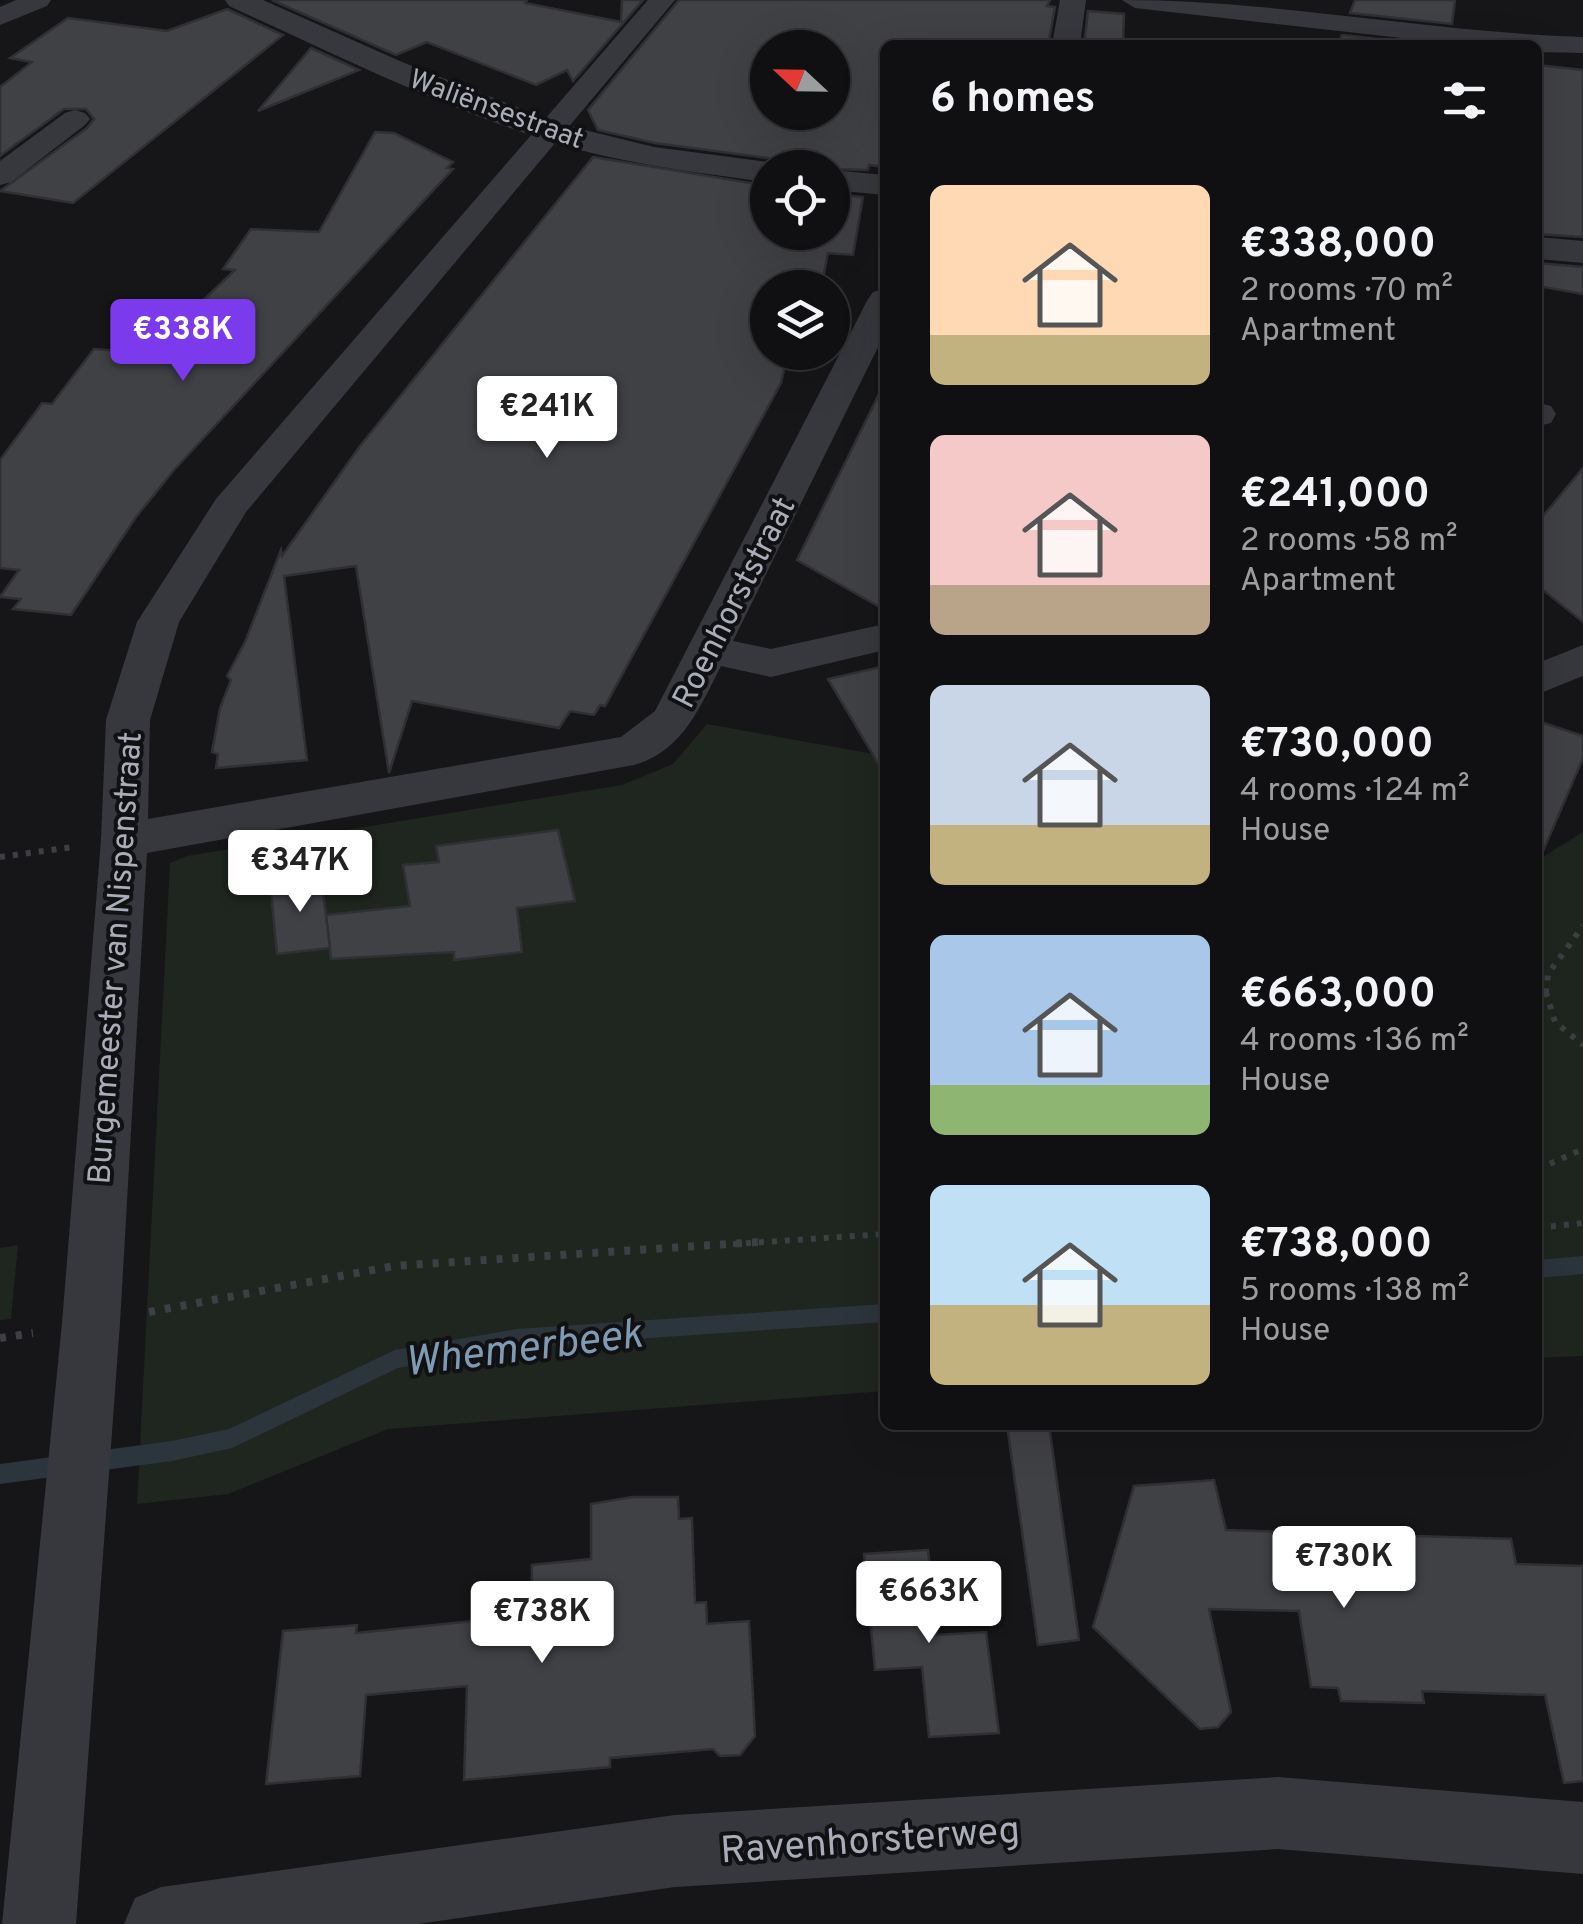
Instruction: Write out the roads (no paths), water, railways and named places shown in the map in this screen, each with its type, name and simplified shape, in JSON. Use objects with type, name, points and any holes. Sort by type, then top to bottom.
[{"type":"street","name":"Waliënsestraat","points":[[239,0],[391,69],[548,131],[654,157],[750,170]]},
{"type":"street","name":"Burgemeester van Nispenstraat","points":[[39,1924],[91,1323],[124,840],[128,720],[158,622],[230,507],[662,0]]},
{"type":"street","points":[[1067,40],[1074,0]]},
{"type":"street","points":[[1136,0],[1483,40]]},
{"type":"street","points":[[0,4],[37,1]]},
{"type":"street","points":[[0,17],[37,1]]},
{"type":"street","points":[[1519,40],[1524,14]]},
{"type":"street","points":[[1542,44],[1583,45]]},
{"type":"street","points":[[0,176],[75,119]]},
{"type":"street","points":[[850,182],[880,185]]},
{"type":"street","points":[[1542,248],[1583,252]]},
{"type":"street","name":"Roenhorststraat","points":[[124,840],[634,750],[672,720],[880,309]]},
{"type":"street","points":[[710,650],[771,663],[880,638]]},
{"type":"street","points":[[1542,678],[1583,659]]},
{"type":"street","name":"Ravenhorsterweg","points":[[160,1924],[676,1851],[1278,1813],[1583,1838]]},
{"type":"waterway","name":"Whemerbeek","points":[[1542,1269],[1583,1265]]},
{"type":"waterway","name":"Whemerbeek","points":[[0,1474],[172,1451],[232,1438],[395,1359],[517,1338],[880,1313]]}]
